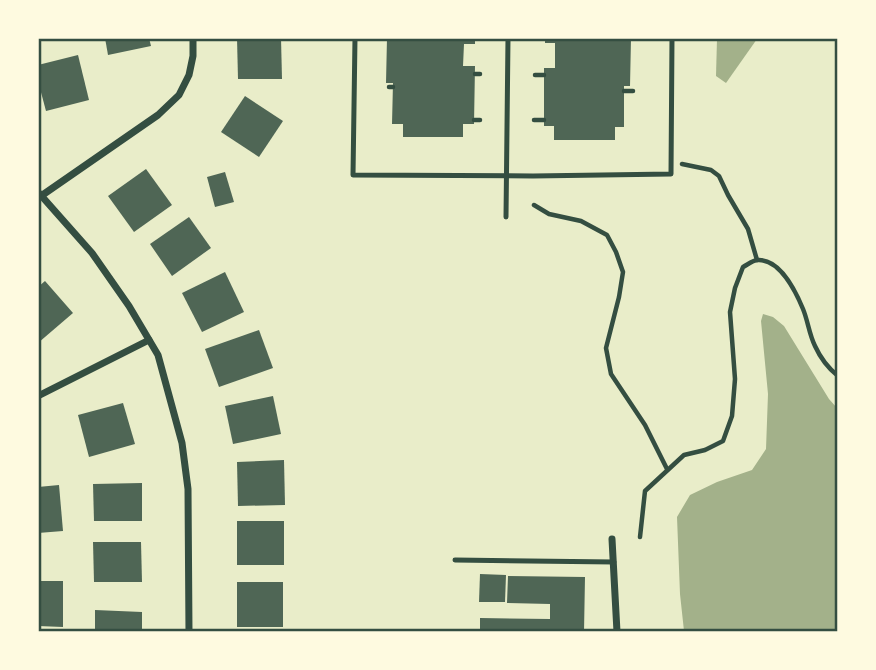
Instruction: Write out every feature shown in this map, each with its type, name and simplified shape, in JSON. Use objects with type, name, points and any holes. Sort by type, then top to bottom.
[{"type":"street","points":[[189,632],[188,489],[182,443],[158,355],[129,306],[92,253],[40,194],[158,115],[179,95],[189,75],[193,38]]},
{"type":"street","points":[[38,396],[149,340]]},
{"type":"street","points":[[612,538],[617,632]]},
{"type":"lane","points":[[355,38],[353,175],[506,176],[671,174],[671,38]]},
{"type":"lane","points":[[506,217],[508,38]]},
{"type":"lane","points":[[455,560],[614,562]]},
{"type":"path","points":[[535,75],[544,75]]},
{"type":"path","points":[[624,91],[633,91]]},
{"type":"path","points":[[534,121],[544,120]]},
{"type":"path","points":[[671,161],[711,170],[719,176],[748,229],[757,260]]},
{"type":"path","points":[[534,205],[549,214],[580,221],[607,234],[616,251],[623,272],[620,297],[606,348],[611,374],[645,425],[667,469]]},
{"type":"path","points":[[640,537],[645,491],[684,455],[705,450],[723,441],[732,416],[735,379],[730,312],[743,267],[757,260],[774,264],[803,308],[813,343],[838,376]]},
{"type":"shaded area","points":[[717,39],[757,39],[726,83],[716,76]]},
{"type":"shaded area","points":[[763,314],[773,317],[784,326],[837,408],[837,631],[684,631],[677,517],[690,495],[752,470],[766,449],[768,394],[761,321]]},
{"type":"building","points":[[105,38],[149,38],[151,46],[108,55]]},
{"type":"building","points":[[237,38],[281,38],[282,79],[238,79]]},
{"type":"building","points":[[387,38],[475,38],[475,44],[464,44],[463,66],[475,66],[474,124],[463,124],[463,137],[403,137],[403,124],[392,124],[393,83],[386,83]]},
{"type":"building","points":[[545,38],[631,38],[630,86],[624,86],[624,127],[615,127],[615,140],[554,140],[554,126],[544,126],[544,68],[555,68],[555,43],[545,43]]},
{"type":"building","points":[[78,55],[89,100],[46,111],[38,81],[38,65]]},
{"type":"building","points":[[245,96],[283,121],[259,157],[221,132]]},
{"type":"building","points":[[146,169],[172,205],[134,232],[108,196]]},
{"type":"building","points":[[225,172],[234,202],[215,207],[207,177]]},
{"type":"building","points":[[189,217],[211,248],[172,276],[150,244]]},
{"type":"building","points":[[225,272],[244,312],[202,332],[182,293]]},
{"type":"building","points":[[45,281],[73,313],[38,343],[38,287]]},
{"type":"building","points":[[259,330],[273,368],[219,387],[205,349]]},
{"type":"building","points":[[273,396],[281,434],[233,444],[225,406]]},
{"type":"building","points":[[123,403],[135,444],[89,457],[78,415]]},
{"type":"building","points":[[284,460],[285,505],[238,506],[237,462]]},
{"type":"building","points":[[142,483],[142,521],[94,521],[93,484]]},
{"type":"building","points":[[59,485],[63,531],[38,533],[38,487]]},
{"type":"building","points":[[237,521],[284,521],[284,565],[237,565]]},
{"type":"building","points":[[93,542],[141,542],[142,582],[94,582]]},
{"type":"building","points":[[480,574],[506,575],[505,602],[479,602]]},
{"type":"building","points":[[508,576],[585,577],[584,632],[480,632],[480,618],[550,619],[550,604],[507,603]]},
{"type":"building","points":[[38,581],[63,581],[63,627],[38,626]]},
{"type":"building","points":[[237,582],[283,582],[283,627],[237,627]]},
{"type":"building","points":[[95,610],[142,612],[142,632],[95,632]]}]
